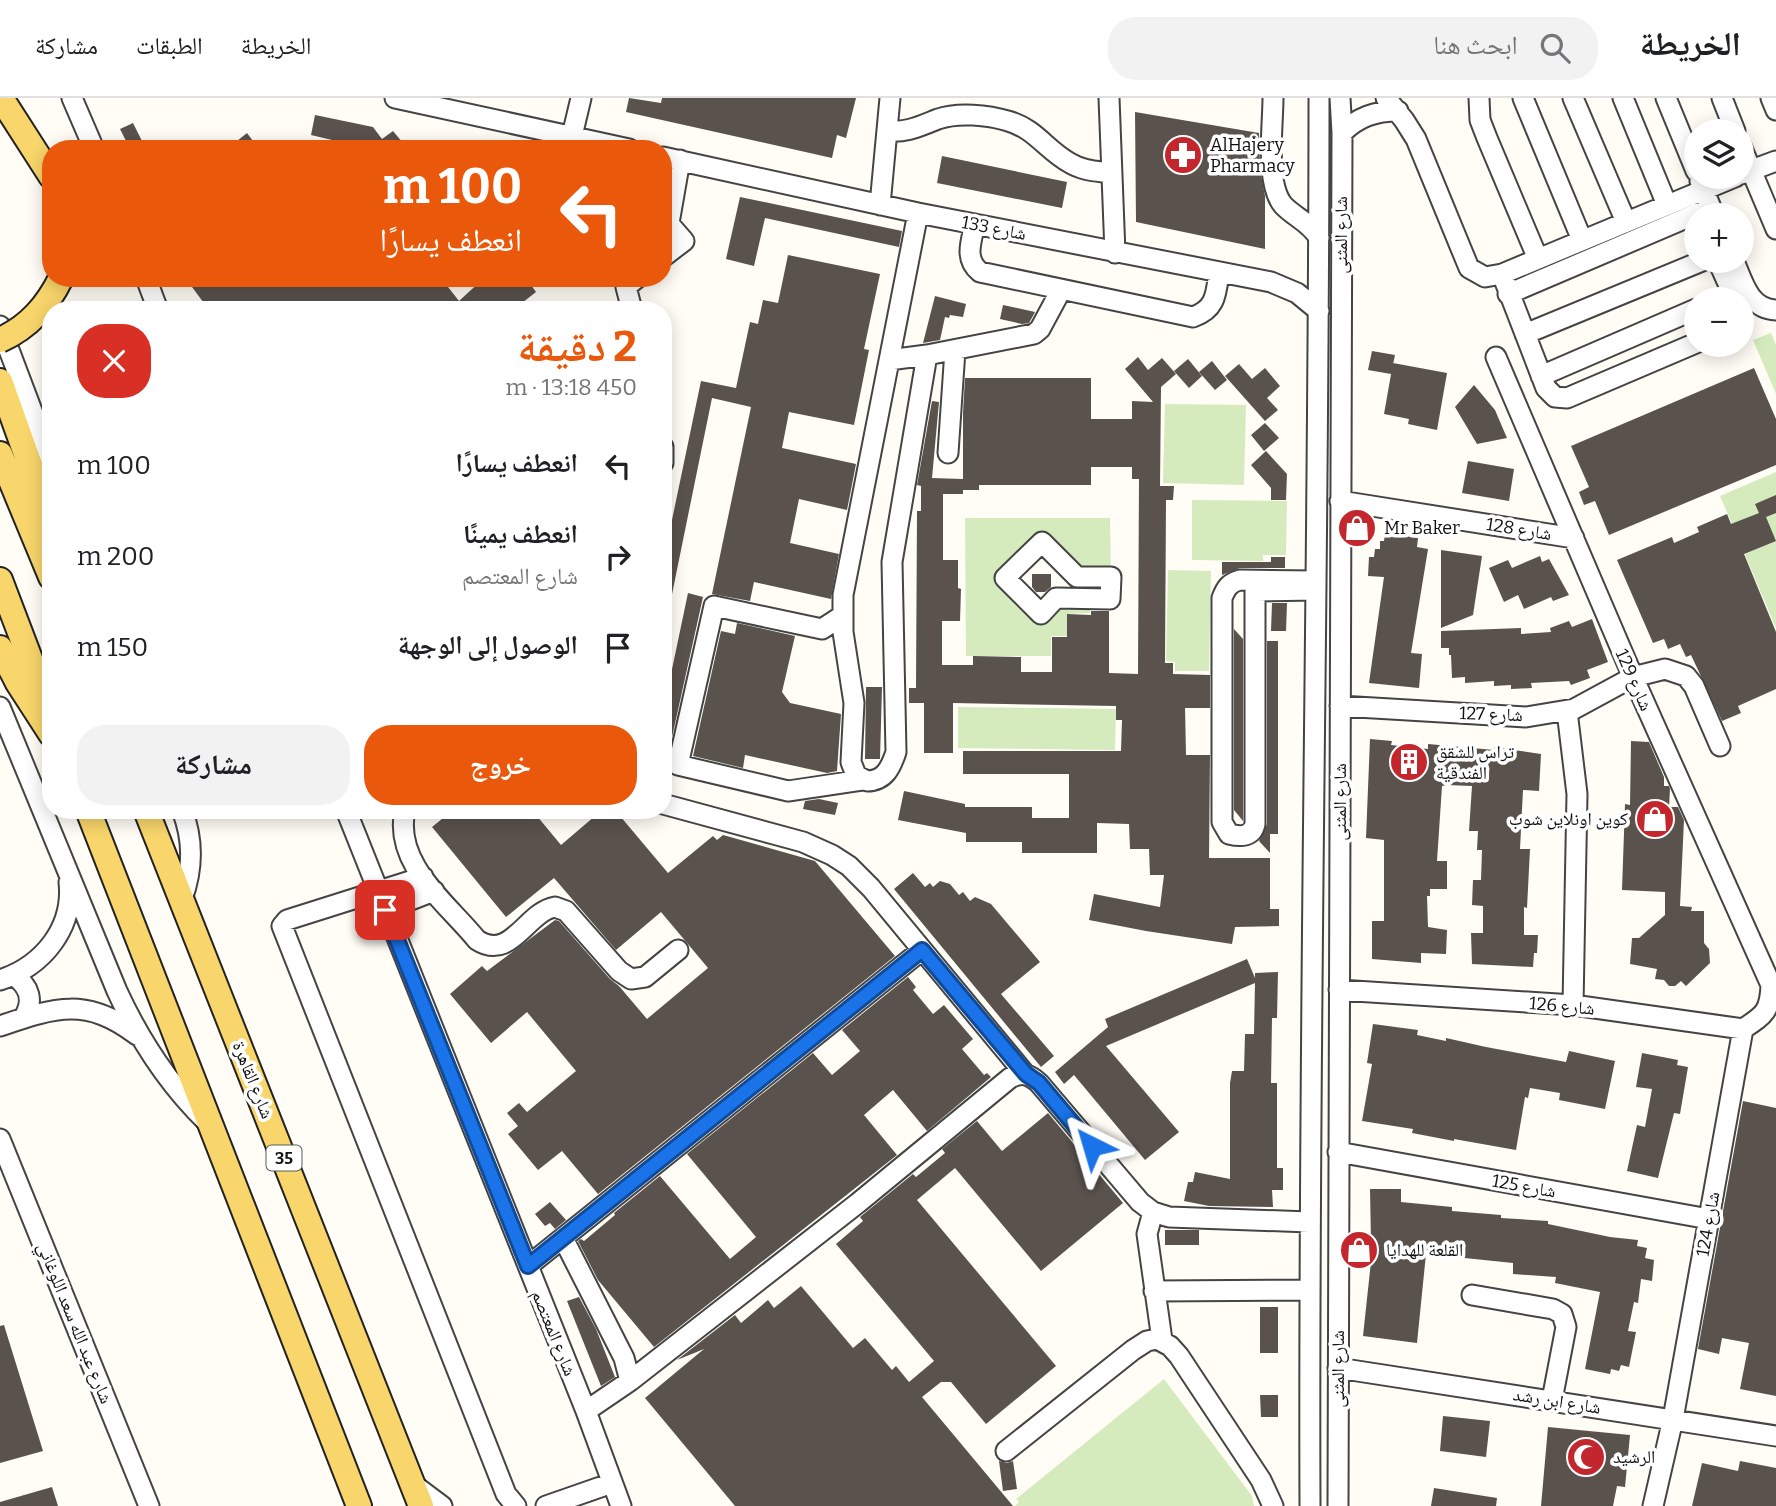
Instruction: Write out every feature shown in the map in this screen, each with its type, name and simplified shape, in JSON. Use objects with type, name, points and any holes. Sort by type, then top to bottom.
[{"type":"main road","points":[[1,98],[42,162]]},
{"type":"main road","points":[[0,340],[21,328],[42,308]]},
{"type":"main road","points":[[0,381],[42,499]]},
{"type":"main road","points":[[0,454],[42,555]]},
{"type":"main road","points":[[0,580],[42,690]]},
{"type":"main road","points":[[0,648],[42,720]]},
{"type":"main road","points":[[91,819],[359,1506]]},
{"type":"main road","name":"شارع القاهرة","points":[[150,819],[418,1496]]},
{"type":"street","points":[[395,98],[590,140]]},
{"type":"street","points":[[572,136],[581,98]]},
{"type":"street","points":[[880,205],[890,98]]},
{"type":"street","points":[[1109,98],[1115,253]]},
{"type":"street","points":[[1273,98],[1274,189],[1282,203],[1319,237]]},
{"type":"street","name":"شارع المثنى","points":[[1310,1506],[1309,1222],[1319,98]]},
{"type":"street","name":"شارع المثنى","points":[[1338,1506],[1340,98]]},
{"type":"street","points":[[1479,98],[1480,120],[1538,259]]},
{"type":"street","points":[[1523,98],[1582,240]]},
{"type":"street","points":[[1573,98],[1626,222]]},
{"type":"street","points":[[1623,98],[1667,205]]},
{"type":"street","points":[[1666,98],[1684,142]]},
{"type":"street","points":[[1721,98],[1730,119]]},
{"type":"street","points":[[1771,98],[1776,110]]},
{"type":"street","points":[[77,102],[91,140]]},
{"type":"street","points":[[1342,133],[1363,117],[1392,105],[1416,139],[1469,268],[1485,277],[1502,274],[1667,205],[1700,201]]},
{"type":"street","points":[[887,131],[918,129],[949,116],[1007,120],[1031,131],[1059,156],[1077,167],[1111,173]]},
{"type":"street","name":"شارع 133","points":[[672,159],[918,213],[1285,286],[1319,311]]},
{"type":"street","points":[[1754,169],[1776,161]]},
{"type":"street","points":[[1508,294],[1700,201],[1718,189]]},
{"type":"street","points":[[1752,189],[1776,229]]},
{"type":"street","points":[[862,780],[856,775],[851,762],[855,704],[842,616],[843,595],[918,213]]},
{"type":"street","points":[[975,224],[969,253],[970,262],[980,272],[1193,317],[1208,311],[1215,301],[1219,272]]},
{"type":"street","points":[[672,227],[684,240],[672,250]]},
{"type":"street","points":[[1525,334],[1684,268]]},
{"type":"street","points":[[1740,273],[1752,299],[1765,309],[1776,310]]},
{"type":"street","points":[[1502,274],[1541,376],[1549,394],[1555,397],[1567,398],[1684,348]]},
{"type":"street","points":[[890,360],[1034,334],[1040,330],[1061,290]]},
{"type":"street","points":[[1541,376],[1684,314]]},
{"type":"street","points":[[0,326],[42,437]]},
{"type":"street","points":[[948,453],[955,350]]},
{"type":"street","points":[[842,616],[822,629],[714,606],[678,765],[788,791],[862,780],[875,781],[881,778],[892,763],[896,752],[892,562],[927,355]]},
{"type":"street","name":"شارع 129","points":[[1496,357],[1772,1002]]},
{"type":"street","name":"شارع 128","points":[[1340,501],[1574,538]]},
{"type":"street","points":[[1042,542],[1077,577],[1111,577],[1110,598],[1056,598],[1041,614],[1005,578],[1042,542]]},
{"type":"street","points":[[1255,580],[1316,585],[1255,591],[1255,824],[1251,834],[1247,836],[1229,834],[1222,822],[1222,598],[1225,589],[1232,582],[1255,580]]},
{"type":"street","points":[[1222,615],[1255,615]]},
{"type":"street","name":"شارع 127","points":[[1340,706],[1527,717],[1573,709],[1633,677],[1665,669],[1686,676],[1693,685],[1720,746]]},
{"type":"street","points":[[0,707],[42,807]]},
{"type":"street","points":[[1567,710],[1577,794],[1573,1005]]},
{"type":"street","points":[[672,806],[775,834],[832,855],[862,878],[1026,1074],[1039,1083],[1128,1188],[1153,1212],[1169,1217],[1309,1222]]},
{"type":"street","points":[[47,819],[138,1036],[175,1089],[209,1124]]},
{"type":"street","points":[[182,899],[191,866],[186,819]]},
{"type":"street","name":"شارع المعتصم","points":[[350,819],[586,1411],[621,1506]]},
{"type":"street","points":[[404,819],[402,830],[405,844],[428,884],[477,940],[492,946],[507,942],[544,911],[555,907],[566,911],[619,971],[631,979],[646,977],[678,950]]},
{"type":"street","points":[[7,978],[43,953],[60,932],[69,907],[67,867]]},
{"type":"street","points":[[428,884],[378,890],[287,919],[282,926],[506,1494],[516,1506]]},
{"type":"street","points":[[385,910],[428,884]]},
{"type":"street","points":[[528,1266],[922,950]]},
{"type":"street","points":[[7,978],[20,980],[29,994],[28,1010],[24,1017]]},
{"type":"street","name":"شارع 126","points":[[1339,990],[1573,1005],[1743,1029]]},
{"type":"street","points":[[1743,1029],[1772,1002]]},
{"type":"street","points":[[0,1026],[24,1017],[83,1008],[102,1014],[138,1036]]},
{"type":"street","name":"شارع 124","points":[[1653,1506],[1673,1419],[1743,1029]]},
{"type":"street","points":[[586,1411],[630,1381],[858,1203],[1010,1078],[1026,1074]]},
{"type":"street","name":"شارع عبد الله سعد اللوغاني","points":[[0,1139],[149,1506]]},
{"type":"street","name":"شارع 125","points":[[1338,1152],[1709,1219]]},
{"type":"street","points":[[1153,1212],[1147,1234],[1162,1340],[1179,1356],[1261,1479],[1273,1506]]},
{"type":"street","points":[[563,1238],[624,1358],[630,1381]]},
{"type":"street","points":[[1154,1291],[1309,1290]]},
{"type":"street","points":[[1472,1295],[1553,1309],[1562,1314],[1566,1327],[1552,1400]]},
{"type":"street","points":[[1006,1451],[1133,1350],[1152,1339],[1162,1340]]},
{"type":"street","name":"شارع ابن رشد","points":[[1338,1368],[1776,1436]]},
{"type":"street","points":[[547,1506],[612,1483]]},
{"type":"street","points":[[418,1496],[442,1506]]},
{"type":"green space","points":[[1771,333],[1776,345],[1776,394],[1754,342],[1754,340]]},
{"type":"green space","points":[[1165,404],[1246,405],[1244,485],[1163,483]]},
{"type":"green space","points":[[1776,472],[1776,628],[1720,496]]},
{"type":"green space","points":[[1192,500],[1287,501],[1286,555],[1263,555],[1263,561],[1192,560]]},
{"type":"green space","points":[[965,518],[1110,518],[1111,577],[1077,577],[1042,542],[1005,578],[1041,614],[1056,598],[1090,598],[1090,613],[1067,614],[1067,636],[1051,636],[1051,656],[966,656]]},
{"type":"green space","points":[[1168,570],[1211,571],[1209,671],[1175,671],[1175,662],[1166,661]]},
{"type":"green space","points":[[958,707],[1116,709],[1115,750],[958,748]]},
{"type":"green space","points":[[1164,1379],[1252,1496],[1254,1506],[1015,1506],[1019,1502],[1016,1499]]},
{"type":"building","points":[[629,98],[661,103],[662,98],[856,98],[846,138],[837,135],[832,158],[626,112]]},
{"type":"building","points":[[1135,112],[1259,133],[1260,169],[1265,196],[1265,249],[1136,222]]},
{"type":"building","points":[[315,115],[373,127],[382,139],[393,131],[400,140],[332,140],[311,135]]},
{"type":"building","points":[[133,123],[142,140],[126,140],[120,129]]},
{"type":"building","points":[[247,133],[252,140],[238,140]]},
{"type":"building","points":[[942,156],[1067,182],[1062,208],[937,183]]},
{"type":"building","points":[[740,197],[902,231],[899,247],[765,218],[754,266],[726,259]]},
{"type":"building","points":[[788,255],[880,274],[864,349],[869,350],[854,425],[789,412],[782,448],[856,464],[847,510],[799,499],[790,543],[839,554],[831,599],[754,582],[750,601],[712,594],[751,407],[712,398],[672,594],[672,520],[701,381],[736,388],[750,322],[758,324],[763,300],[778,303]]},
{"type":"building","points":[[192,287],[448,287],[459,301],[202,301]]},
{"type":"building","points":[[474,287],[532,287],[536,292],[524,301],[459,301]]},
{"type":"building","points":[[935,296],[966,304],[963,317],[945,317],[940,340],[923,343]]},
{"type":"building","points":[[1003,305],[1035,312],[1029,323],[1022,324],[1000,319]]},
{"type":"building","points":[[1372,351],[1395,355],[1391,374],[1368,370]]},
{"type":"building","points":[[1138,357],[1148,370],[1162,358],[1176,374],[1161,387],[1160,486],[1174,486],[1173,500],[1166,500],[1165,663],[1173,663],[1173,674],[1210,675],[1210,708],[1185,708],[1186,755],[1210,755],[1209,858],[1270,858],[1270,909],[1279,909],[1279,926],[1235,927],[1232,944],[1089,920],[1094,894],[1160,907],[1164,875],[1150,875],[1149,849],[1130,849],[1129,824],[1097,823],[1097,853],[1022,853],[1022,842],[966,842],[966,833],[898,820],[904,791],[965,804],[965,807],[1032,807],[1032,818],[1069,818],[1069,774],[963,774],[963,751],[1121,751],[1122,720],[1116,720],[1116,706],[953,703],[953,753],[924,753],[924,703],[909,703],[909,688],[916,688],[917,511],[921,511],[921,486],[917,485],[932,401],[939,402],[932,478],[963,479],[965,378],[1091,378],[1091,419],[1132,419],[1132,401],[1153,402],[1125,369]],"holes":[[[1091,467],[1132,467],[1132,479],[1139,479],[1138,674],[1109,673],[1109,611],[1091,611],[1091,615],[1067,614],[1067,637],[1052,637],[1052,672],[1021,672],[1021,657],[973,656],[973,665],[942,665],[942,621],[960,621],[961,589],[958,588],[958,560],[943,560],[943,494],[963,494],[963,490],[979,490],[979,485],[1091,485]]]},
{"type":"building","points":[[1188,359],[1202,376],[1189,388],[1174,371]]},
{"type":"building","points":[[1212,361],[1227,380],[1215,390],[1199,372]]},
{"type":"building","points":[[1393,363],[1447,373],[1437,430],[1408,424],[1409,419],[1384,414]]},
{"type":"building","points":[[1239,364],[1252,379],[1265,368],[1280,386],[1267,398],[1278,410],[1265,421],[1225,376]]},
{"type":"building","points":[[1754,368],[1776,419],[1776,465],[1609,535],[1595,501],[1584,505],[1579,492],[1589,487],[1571,446]]},
{"type":"building","points":[[1474,385],[1495,410],[1507,438],[1477,444],[1455,407]]},
{"type":"building","points":[[1265,423],[1279,438],[1264,451],[1251,435]]},
{"type":"building","points":[[1266,451],[1287,474],[1286,500],[1271,500],[1271,488],[1251,465]]},
{"type":"building","points":[[1468,461],[1514,469],[1509,501],[1462,493]]},
{"type":"building","points":[[1776,495],[1776,513],[1766,517],[1776,541],[1744,554],[1776,632],[1776,689],[1738,706],[1741,713],[1722,721],[1691,655],[1686,657],[1680,644],[1668,649],[1664,639],[1653,643],[1617,560],[1672,537],[1674,543],[1699,532],[1697,527],[1727,514],[1731,524],[1759,513],[1755,504]]},
{"type":"building","points":[[1385,533],[1418,538],[1417,547],[1428,549],[1411,653],[1422,654],[1419,688],[1369,683],[1384,577],[1368,576],[1369,557],[1374,557],[1375,549],[1380,549],[1380,541],[1384,541]]},
{"type":"building","points":[[1441,550],[1482,556],[1473,615],[1441,628]]},
{"type":"building","points":[[1540,556],[1542,562],[1549,559],[1569,595],[1553,601],[1551,597],[1524,609],[1518,595],[1504,602],[1489,568],[1508,560],[1512,568]]},
{"type":"building","points":[[1271,557],[1285,557],[1285,568],[1240,568],[1222,575],[1222,562],[1271,562]]},
{"type":"building","points":[[1032,574],[1051,574],[1051,587],[1045,592],[1036,592],[1032,587]]},
{"type":"building","points":[[688,593],[703,597],[672,737],[672,669]]},
{"type":"building","points":[[1272,603],[1287,603],[1286,631],[1271,631]]},
{"type":"building","points":[[1592,619],[1608,662],[1587,670],[1590,678],[1571,685],[1569,681],[1531,683],[1532,688],[1511,689],[1511,685],[1494,686],[1494,681],[1465,683],[1465,677],[1452,678],[1449,648],[1441,648],[1441,631],[1521,628],[1521,634],[1551,632],[1550,628],[1569,621],[1572,627]]},
{"type":"building","points":[[737,623],[795,636],[782,692],[790,703],[841,714],[837,771],[827,773],[745,755],[743,768],[693,756],[721,631],[735,634]]},
{"type":"building","points":[[1234,629],[1243,639],[1243,821],[1234,810]]},
{"type":"building","points":[[1267,641],[1278,641],[1278,834],[1270,834],[1270,853],[1259,841],[1267,824]]},
{"type":"building","points":[[866,687],[882,687],[880,759],[865,759]]},
{"type":"building","points":[[1370,739],[1392,741],[1391,745],[1428,749],[1428,744],[1494,750],[1494,747],[1541,754],[1539,791],[1523,790],[1520,849],[1530,849],[1524,935],[1538,935],[1533,967],[1472,964],[1471,933],[1483,933],[1483,906],[1472,905],[1473,880],[1481,880],[1482,850],[1477,850],[1478,831],[1469,831],[1472,786],[1442,786],[1437,861],[1447,861],[1447,889],[1430,889],[1430,896],[1427,896],[1428,927],[1447,930],[1446,954],[1421,953],[1421,963],[1372,959],[1372,921],[1384,921],[1384,840],[1366,838]]},
{"type":"building","points":[[1631,741],[1649,742],[1664,777],[1664,786],[1669,786],[1670,789],[1669,807],[1678,807],[1684,820],[1680,906],[1692,907],[1691,911],[1704,911],[1704,943],[1709,949],[1710,963],[1686,986],[1681,981],[1675,986],[1669,986],[1664,980],[1655,979],[1657,969],[1630,964],[1632,938],[1639,938],[1665,915],[1665,892],[1622,890],[1625,804],[1630,805]]},
{"type":"building","points":[[819,799],[838,803],[835,815],[803,809],[805,801]]},
{"type":"building","points":[[442,819],[539,819],[561,845],[591,819],[623,819],[668,873],[713,836],[717,840],[723,835],[815,861],[895,956],[598,1194],[562,1151],[538,1170],[508,1134],[518,1126],[507,1113],[519,1103],[527,1112],[576,1071],[527,1012],[491,1043],[450,994],[482,966],[487,971],[555,920],[559,921],[647,1019],[708,968],[661,912],[616,950],[554,878],[506,917],[432,827]]},
{"type":"building","points":[[913,873],[925,887],[930,883],[933,887],[940,881],[950,884],[959,895],[963,892],[970,901],[975,897],[991,904],[1040,962],[1001,994],[1054,1056],[1041,1067],[894,889]]},
{"type":"building","points":[[1247,959],[1255,978],[1255,973],[1278,972],[1277,1018],[1272,1018],[1271,1083],[1277,1083],[1277,1168],[1283,1168],[1283,1190],[1272,1190],[1273,1207],[1209,1206],[1184,1201],[1188,1182],[1193,1182],[1195,1172],[1230,1179],[1230,1083],[1232,1071],[1244,1071],[1245,1034],[1254,1034],[1255,983],[1106,1046],[1179,1132],[1145,1160],[1074,1075],[1064,1084],[1055,1072],[1108,1027],[1105,1019]]},
{"type":"building","points":[[908,977],[916,987],[913,990],[933,1014],[944,1005],[973,1039],[962,1049],[984,1075],[987,1073],[991,1077],[927,1131],[893,1090],[864,1115],[897,1155],[654,1347],[598,1280],[578,1241],[584,1241],[660,1176],[730,1259],[756,1237],[687,1154],[813,1053],[832,1075],[860,1051],[842,1030]]},
{"type":"building","points":[[1373,1024],[1418,1030],[1417,1035],[1446,1041],[1446,1038],[1566,1062],[1569,1051],[1615,1061],[1605,1109],[1559,1100],[1560,1093],[1530,1088],[1528,1098],[1525,1097],[1516,1150],[1454,1141],[1412,1133],[1413,1129],[1362,1121],[1372,1064],[1367,1063]]},
{"type":"building","points":[[1642,1053],[1678,1060],[1677,1065],[1688,1067],[1680,1114],[1674,1113],[1658,1178],[1627,1171],[1637,1125],[1645,1127],[1652,1089],[1636,1087]]},
{"type":"building","points":[[1743,1101],[1776,1108],[1776,1396],[1740,1389],[1749,1343],[1722,1338],[1719,1354],[1698,1349]]},
{"type":"building","points":[[1048,1113],[1123,1203],[1041,1271],[955,1168],[917,1200],[1056,1366],[986,1424],[951,1382],[941,1382],[922,1397],[1013,1506],[735,1506],[645,1398],[704,1349],[677,1360],[735,1315],[741,1323],[768,1300],[774,1308],[801,1286],[853,1348],[865,1338],[892,1370],[896,1366],[909,1382],[934,1361],[836,1244],[863,1221],[860,1217],[913,1174],[916,1177],[945,1153],[942,1149],[977,1121],[1002,1151]]},
{"type":"building","points":[[1370,1189],[1401,1189],[1401,1202],[1452,1207],[1452,1211],[1501,1215],[1501,1218],[1548,1221],[1548,1224],[1638,1240],[1637,1246],[1647,1248],[1645,1258],[1654,1260],[1652,1281],[1641,1279],[1638,1303],[1634,1302],[1628,1331],[1636,1332],[1629,1367],[1621,1365],[1619,1371],[1611,1369],[1610,1374],[1585,1369],[1600,1292],[1555,1283],[1556,1277],[1513,1274],[1513,1263],[1426,1254],[1417,1343],[1363,1336],[1373,1243]]},
{"type":"building","points":[[550,1202],[566,1220],[555,1229],[550,1223],[545,1226],[535,1214]]},
{"type":"building","points":[[1165,1230],[1199,1230],[1199,1245],[1165,1245]]},
{"type":"building","points":[[579,1297],[596,1329],[615,1377],[601,1386],[567,1301]]},
{"type":"building","points":[[1260,1307],[1278,1307],[1278,1353],[1260,1353]]},
{"type":"building","points":[[4,1325],[43,1451],[0,1463],[0,1326]]},
{"type":"building","points":[[1260,1395],[1278,1395],[1278,1417],[1261,1417]]},
{"type":"building","points":[[1443,1416],[1490,1421],[1486,1457],[1440,1451]]},
{"type":"building","name":"الرشيد","points":[[1548,1427],[1630,1435],[1625,1487],[1617,1486],[1613,1506],[1541,1506]]},
{"type":"building","points":[[999,1461],[1013,1461],[1017,1489],[1003,1491]]},
{"type":"building","points":[[1740,1461],[1776,1468],[1776,1506],[1692,1506],[1702,1463],[1738,1471]]},
{"type":"building","points":[[52,1487],[58,1506],[0,1506],[0,1502]]},
{"type":"building","points":[[1434,1488],[1497,1498],[1496,1506],[1431,1506]]},
{"type":"place","name":"AlHajery Pharmacy","points":[[1183,155]]},
{"type":"place","name":"Mr Baker","points":[[1357,528]]},
{"type":"place","name":"تراس للشقق الفندقية","points":[[1409,762]]},
{"type":"place","name":"كوين اونلاين شوب","points":[[1655,819]]},
{"type":"place","name":"القلعة للهدايا","points":[[1359,1250]]},
{"type":"place","name":"الرشيد","points":[[1586,1457]]},
{"type":"route","points":[[385,910],[528,1266],[922,950],[1026,1074],[1039,1083],[1092,1146]]}]
